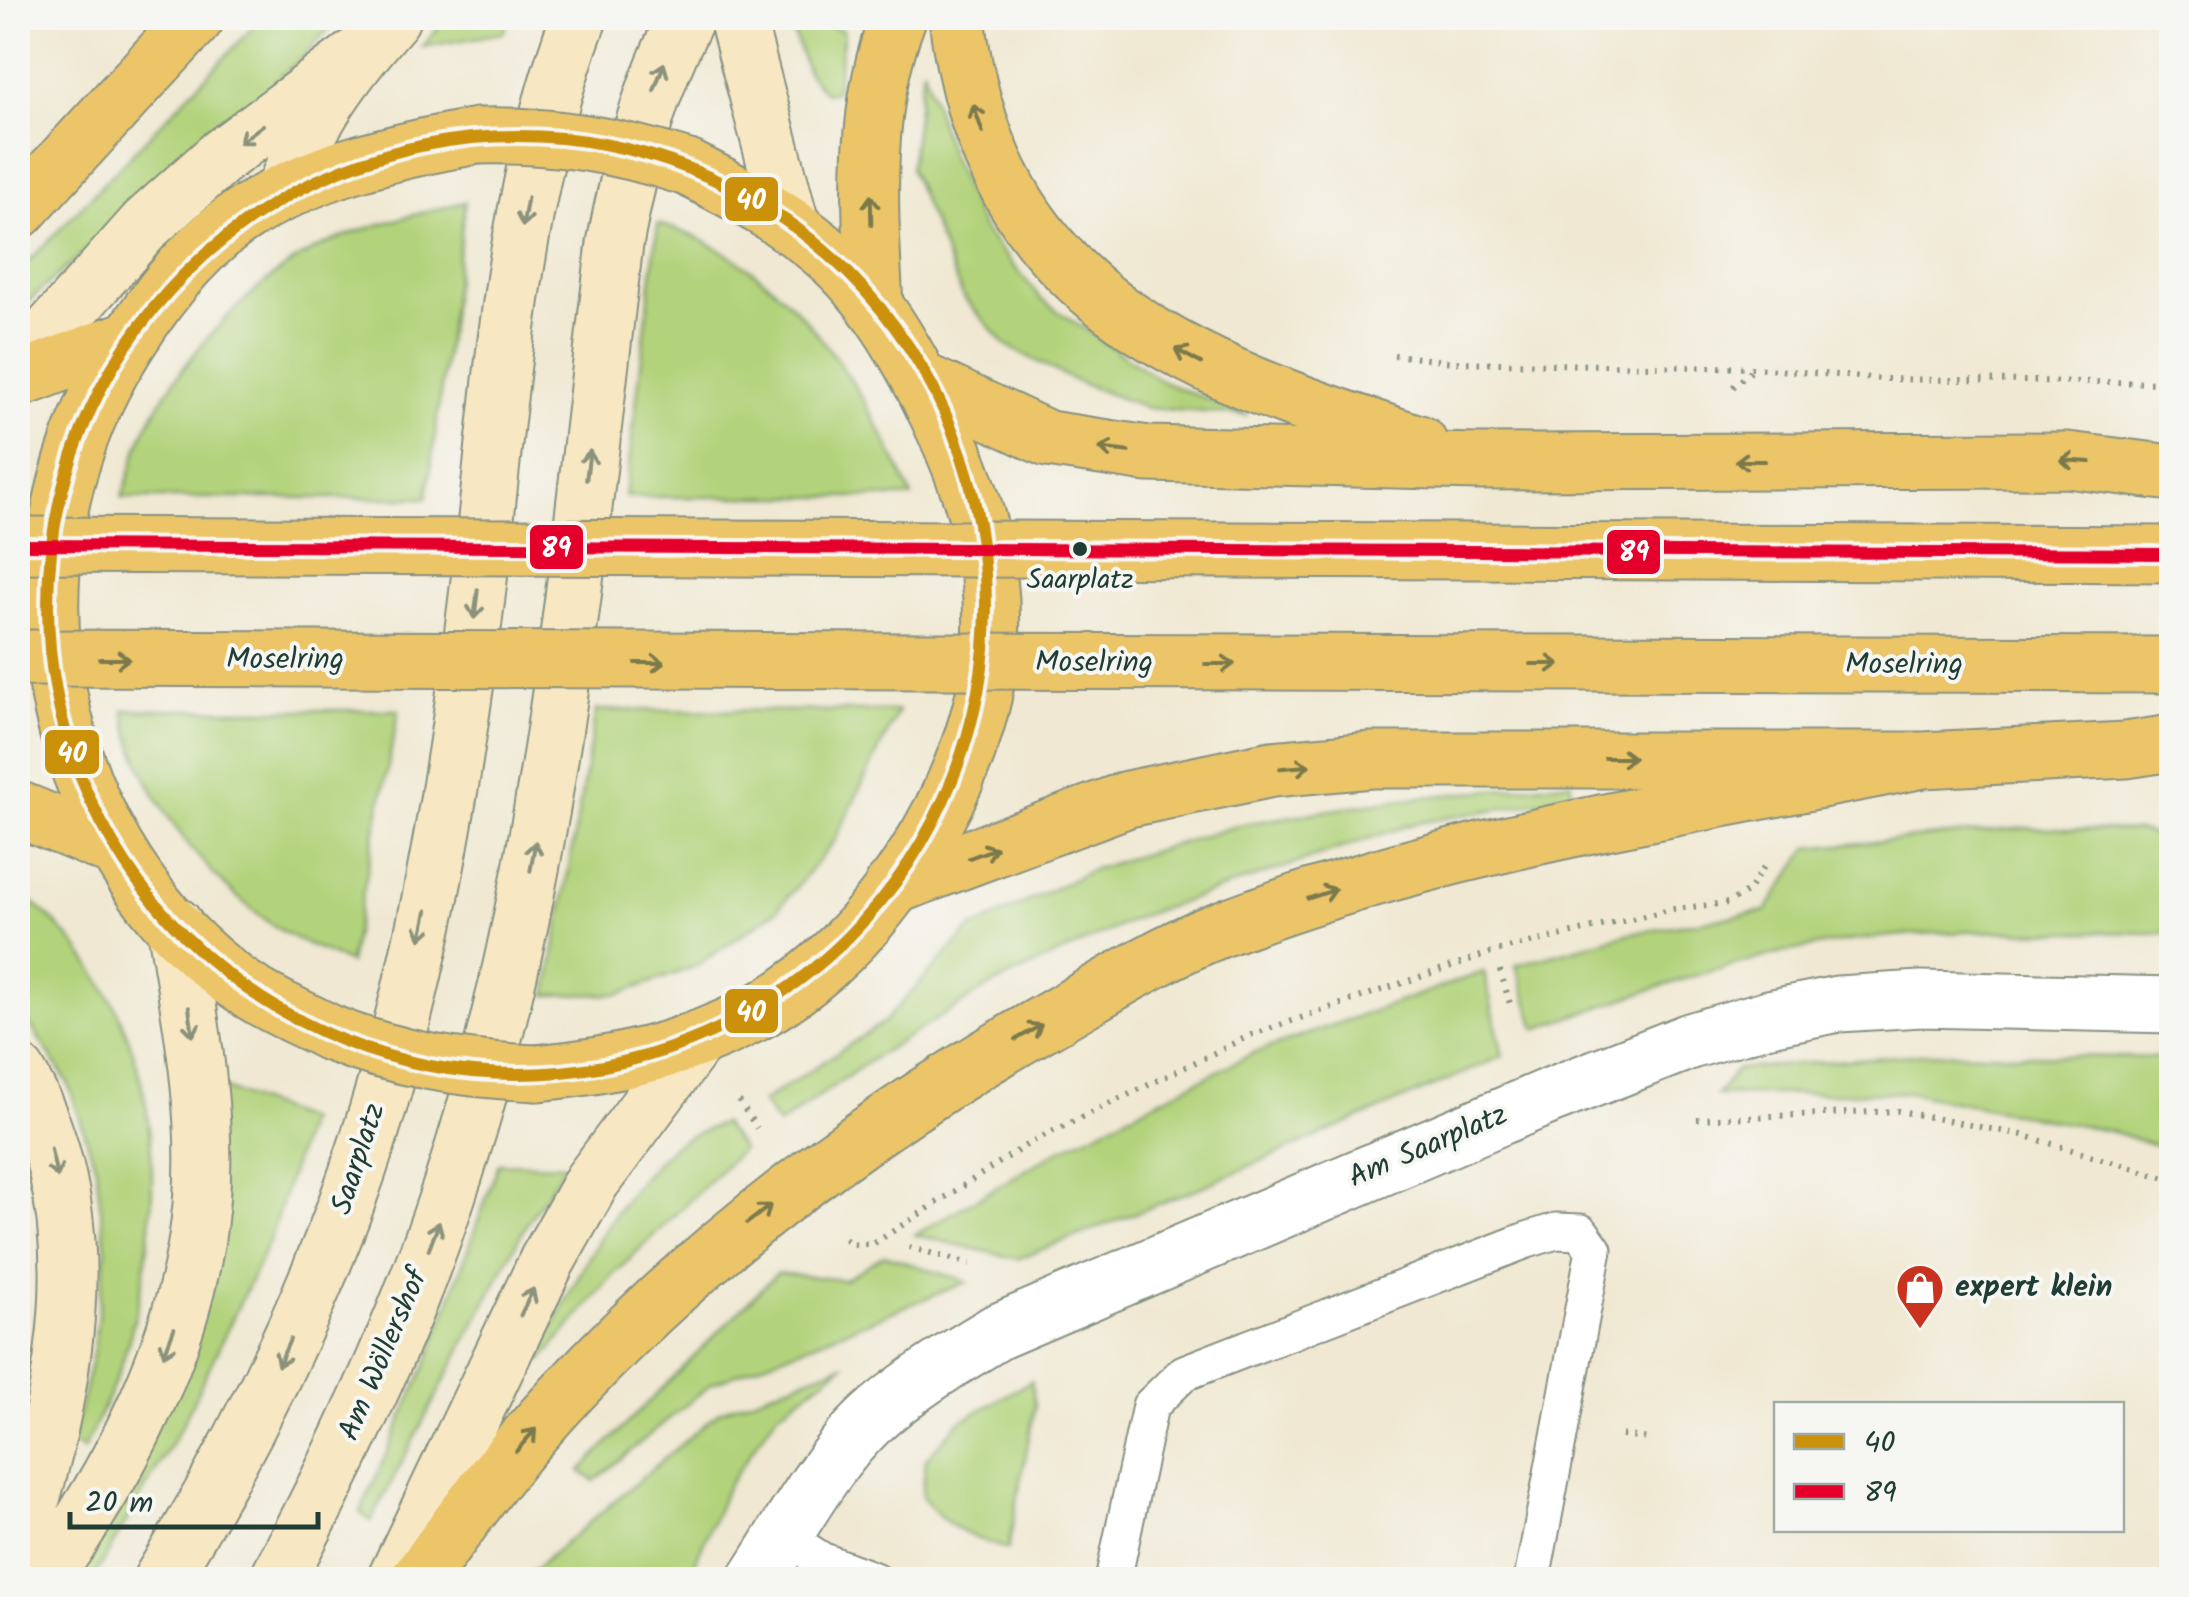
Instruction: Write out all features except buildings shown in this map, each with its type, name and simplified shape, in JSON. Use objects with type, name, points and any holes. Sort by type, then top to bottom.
[{"type":"main road","points":[[18,210],[196,18]]},
{"type":"main road","points":[[875,307],[870,150],[878,85],[898,18]]},
{"type":"main road","points":[[956,18],[973,103],[994,163],[1028,223],[1100,299],[1146,332],[1276,397],[1479,462]]},
{"type":"main road","points":[[478,136],[574,138],[625,148],[688,168],[792,227],[836,262],[875,307],[921,380],[960,460],[982,524],[991,644],[982,700],[963,760],[937,816],[857,935],[816,972],[757,1013],[698,1040],[644,1058],[536,1073],[436,1065],[370,1049],[330,1033],[226,974],[174,926],[116,849],[66,735],[46,618],[54,518],[72,454],[98,394],[130,338],[208,243],[242,216],[283,193],[396,151],[478,136]]},
{"type":"main road","points":[[18,380],[130,338]]},
{"type":"main road","points":[[921,380],[1006,423],[1048,439],[1148,454],[1479,462],[2067,460],[2172,474]]},
{"type":"main road","points":[[18,545],[2172,554]]},
{"type":"main road","name":"Moselring","points":[[18,658],[2172,665]]},
{"type":"main road","points":[[892,887],[1128,799],[1272,769],[1372,760],[1924,760],[2126,750],[2172,743]]},
{"type":"main road","points":[[418,1580],[528,1437],[639,1323],[746,1224],[909,1103],[1146,965],[1212,933],[1394,871],[1924,760]]},
{"type":"main road","points":[[18,809],[116,849]]},
{"type":"street","name":"Saarplatz","points":[[161,1580],[261,1405],[324,1264],[382,1088],[426,916],[446,814],[476,606],[512,290],[528,192],[558,73],[579,18]]},
{"type":"street","name":"Am Wöllershof","points":[[278,1580],[355,1427],[404,1317],[470,1121],[521,921],[550,760],[628,180],[661,70],[686,18]]},
{"type":"street","points":[[738,24],[792,227]]},
{"type":"street","points":[[283,193],[304,136],[375,36]]},
{"type":"street","points":[[18,368],[146,224],[222,156],[375,36]]},
{"type":"street","points":[[42,1580],[88,1514],[142,1412],[182,1308],[195,1251],[201,1204],[200,1107],[174,926]]},
{"type":"street","name":"Am Saarplatz","points":[[774,1565],[821,1479],[868,1422],[920,1380],[996,1332],[1548,1096],[1690,1041],[1770,1018],[1855,1003],[2002,998],[2172,1005]]},
{"type":"street","points":[[395,1580],[547,1260],[592,1181],[698,1040]]},
{"type":"street","points":[[18,1074],[50,1145],[69,1249],[60,1374],[18,1546]]},
{"type":"street","points":[[457,1580],[466,1516]]},
{"type":"lane","points":[[1113,1580],[1150,1406],[1184,1372],[1524,1241],[1556,1231],[1581,1232],[1594,1250],[1532,1580]]},
{"type":"lane","points":[[774,1565],[821,1560],[874,1580]]},
{"type":"path","points":[[1376,353],[1452,362],[1737,368],[1882,379],[2172,383]]},
{"type":"path","points":[[840,1234],[852,1244],[874,1244],[1032,1142],[1251,1035],[1495,951],[1656,913],[1728,904],[1748,890],[1770,858]]},
{"type":"path","points":[[1500,970],[1511,1008]]},
{"type":"path","points":[[744,1109],[763,1136]]},
{"type":"path","points":[[1684,1119],[1898,1111],[2022,1135],[2172,1180]]},
{"type":"path","points":[[909,1247],[973,1264]]},
{"type":"green space","points":[[262,18],[339,18],[303,57],[18,311],[18,273]]},
{"type":"green space","points":[[445,18],[510,18],[503,33],[423,47]]},
{"type":"green space","points":[[788,18],[810,18],[844,31],[836,91],[825,93],[808,73]]},
{"type":"green space","points":[[923,68],[951,157],[982,228],[1043,301],[1163,382],[1248,415],[1147,408],[1075,381],[1006,345],[963,297],[910,169]]},
{"type":"green space","points":[[465,202],[427,498],[122,498],[140,443],[160,403],[210,335],[250,295],[293,262],[333,241]]},
{"type":"green space","points":[[658,224],[704,241],[745,266],[782,296],[815,331],[870,412],[912,497],[625,497]]},
{"type":"green space","points":[[124,710],[399,710],[349,963],[274,926],[200,858],[178,831],[144,772]]},
{"type":"green space","points":[[596,710],[898,711],[834,842],[776,911],[697,966],[619,994],[547,995]]},
{"type":"green space","points":[[1571,782],[1571,796],[1412,824],[1141,916],[994,984],[875,1057],[778,1125],[762,1102],[884,1022],[969,930],[1094,869],[1243,824],[1395,800]]},
{"type":"green space","points":[[2025,828],[2140,831],[2171,839],[2171,933],[1942,933],[1851,940],[1704,973],[1536,1029],[1516,965],[1631,933],[1766,911],[1808,848]]},
{"type":"green space","points":[[18,891],[68,937],[105,989],[131,1047],[146,1108],[152,1172],[149,1238],[138,1303],[121,1366],[83,1450],[72,1442],[93,1354],[106,1252],[96,1167],[68,1083],[18,1006]]},
{"type":"green space","points":[[1484,972],[1503,1056],[1199,1188],[1018,1259],[915,1235],[1061,1149],[1254,1053]]},
{"type":"green space","points":[[1935,1053],[2171,1058],[2171,1150],[2113,1132],[1907,1092],[1717,1095],[1737,1069]]},
{"type":"green space","points":[[220,1087],[307,1120],[270,1239],[182,1425],[93,1579],[76,1580],[139,1468]]},
{"type":"green space","points":[[722,1123],[742,1149],[612,1276],[542,1360],[538,1354],[581,1272],[631,1191],[673,1146]]},
{"type":"green space","points":[[499,1163],[566,1165],[527,1223],[371,1521],[360,1513],[429,1358]]},
{"type":"green space","points":[[884,1255],[967,1282],[711,1384],[594,1481],[580,1471],[777,1273],[844,1280]]},
{"type":"green space","points":[[845,1364],[777,1414],[727,1487],[688,1579],[523,1579],[720,1411]]},
{"type":"green space","points":[[1031,1381],[1035,1405],[1008,1549],[960,1530],[931,1507],[922,1496],[926,1459],[958,1423]]},
{"type":"transit line","name":"40","points":[[517,136],[609,145],[697,171],[778,215],[849,273],[907,344],[951,425],[977,513],[986,605],[977,697],[951,785],[907,866],[849,937],[778,995],[697,1039],[609,1065],[517,1074],[425,1065],[337,1039],[256,995],[185,937],[127,866],[83,785],[57,697],[48,605],[57,513],[83,425],[127,344],[185,273],[256,215],[337,171],[425,145],[517,136]]},
{"type":"transit line","name":"89","points":[[18,545],[2172,554]]},
{"type":"place","name":"Saarplatz","points":[[1080,549]]},
{"type":"place","name":"expert klein","points":[[1920,1330]]}]
